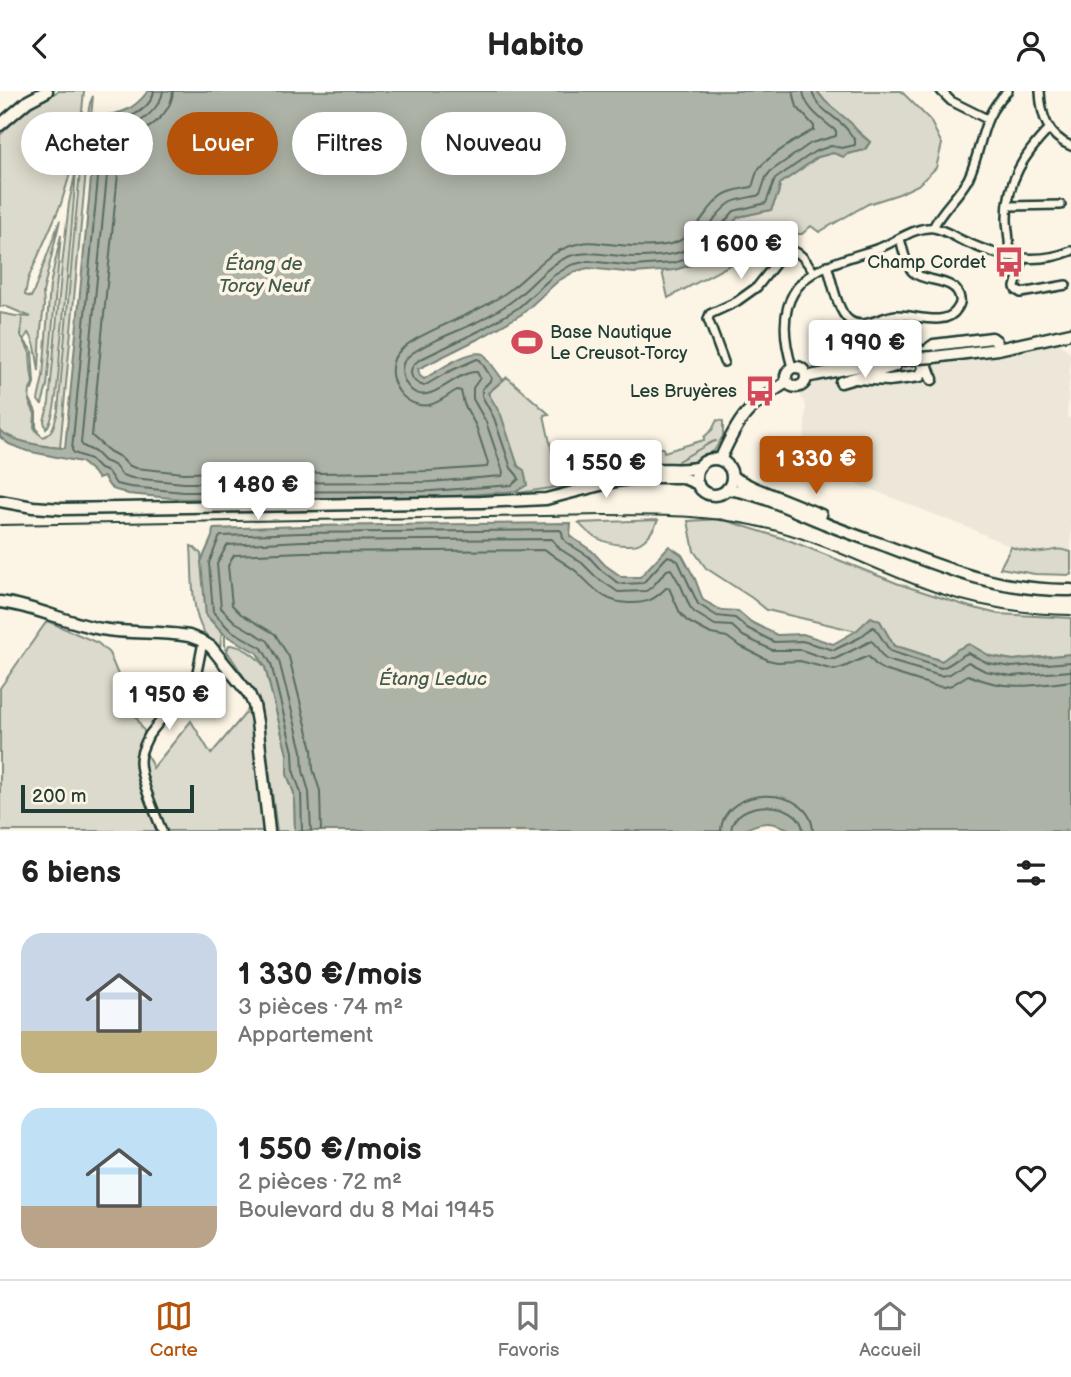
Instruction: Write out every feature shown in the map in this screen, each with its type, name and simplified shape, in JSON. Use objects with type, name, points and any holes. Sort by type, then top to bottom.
[{"type":"main road","points":[[0,125],[28,101],[47,91]]},
{"type":"main road","points":[[806,377],[842,369],[998,349],[1071,333]]},
{"type":"main road","points":[[932,379],[926,363],[926,353],[934,345],[992,338],[998,349]]},
{"type":"main road","points":[[842,369],[846,362],[852,359],[910,348],[921,352],[924,369],[920,376],[889,380],[856,378]]},
{"type":"main road","points":[[841,382],[919,358]]},
{"type":"main road","points":[[792,367],[801,368],[806,377],[798,387],[792,386],[785,377],[792,367]]},
{"type":"main road","points":[[720,460],[745,413],[787,382]]},
{"type":"main road","points":[[520,500],[629,471],[687,470],[699,467],[708,460],[720,460],[729,466],[732,477],[727,489],[723,493],[711,495],[701,489],[697,473],[699,467]]},
{"type":"main road","points":[[0,501],[48,509],[468,503],[546,499],[616,481],[644,477],[681,477],[698,484]]},
{"type":"main road","points":[[732,477],[885,546]]},
{"type":"main road","points":[[727,489],[751,494],[949,571],[982,580],[1031,588],[1071,590]]},
{"type":"main road","points":[[0,602],[102,629],[193,637],[216,652],[249,694],[254,705],[269,831]]},
{"type":"street","points":[[941,91],[951,101],[987,119]]},
{"type":"street","points":[[933,228],[967,181],[987,119],[1008,91]]},
{"type":"street","points":[[1040,91],[1041,111],[1049,129],[1059,140],[1071,146]]},
{"type":"street","points":[[1009,257],[1007,206],[1011,187],[1030,149],[1049,129]]},
{"type":"street","points":[[1007,206],[1061,205]]},
{"type":"street","points":[[792,367],[784,331],[786,311],[792,294],[814,272],[827,265],[881,247],[915,231],[933,228],[986,251],[1009,257],[1047,258],[1071,251]]},
{"type":"street","points":[[827,265],[843,313],[854,323],[866,324],[893,316],[949,318],[960,304],[958,293],[948,284],[918,275],[912,270],[900,239]]},
{"type":"street","points":[[724,362],[708,319],[710,314],[736,302],[757,287],[789,250],[801,255],[814,272]]},
{"type":"street","points":[[1023,259],[1016,291],[1021,293],[1066,285]]},
{"type":"street","points":[[162,831],[142,776],[140,760],[143,746],[197,673],[203,642]]},
{"type":"shaded area","points":[[59,91],[84,91],[82,112],[23,112],[31,104]]},
{"type":"shaded area","points":[[817,91],[901,91],[930,120],[942,144],[936,168],[918,185],[868,204],[819,232],[811,226],[787,241],[779,229],[732,264],[668,298],[662,271],[691,265],[708,252],[738,217],[771,210],[780,184],[818,157],[865,150],[870,142]]},
{"type":"shaded area","points":[[93,96],[92,112],[88,112],[90,103]]},
{"type":"shaded area","points":[[21,114],[21,175],[70,175],[61,204],[28,279],[25,295],[31,297],[34,291],[60,220],[43,292],[39,371],[35,346],[28,333],[24,340],[30,353],[33,383],[29,401],[35,414],[34,427],[43,437],[52,430],[58,411],[80,175],[86,175],[60,448],[21,441],[0,431],[0,313],[31,317],[5,306],[0,307],[0,135]]},
{"type":"shaded area","points":[[76,175],[57,392],[53,414],[46,429],[44,421],[49,403],[69,203]]},
{"type":"shaded area","points":[[61,235],[47,386],[42,404],[38,400],[43,377],[50,285]]},
{"type":"shaded area","points":[[1058,341],[1071,354],[1067,417],[1071,418],[1071,552],[1057,548],[1041,552],[1011,547],[827,472],[812,464],[806,456],[806,406],[799,393],[808,389],[810,382],[875,367],[896,368]]},
{"type":"shaded area","points":[[507,377],[549,414],[544,415],[556,471],[641,453],[640,448],[663,448],[664,452],[704,440],[717,420],[723,421],[723,436],[714,451],[687,466],[633,466],[551,488],[518,493],[518,466],[488,393]]},
{"type":"shaded area","points":[[721,519],[791,541],[899,584],[970,607],[998,614],[1071,618],[1071,654],[1013,660],[990,656],[969,644],[942,661],[894,646],[880,621],[856,631],[767,610],[706,568],[694,551],[688,521]]},
{"type":"shaded area","points":[[658,520],[646,539],[632,545],[599,539],[579,523]]},
{"type":"shaded area","points":[[191,546],[201,554],[206,615],[222,633],[220,648],[204,632],[196,613]]},
{"type":"shaded area","points":[[1011,547],[1033,552],[1071,552],[1071,575],[1035,574],[1000,568]]},
{"type":"shaded area","points":[[47,621],[98,643],[109,653],[145,733],[145,750],[153,768],[191,721],[211,754],[250,708],[265,831],[0,831],[0,688]]},
{"type":"shaded area","points":[[229,645],[249,652],[265,667],[287,754],[287,774],[294,793],[295,831],[277,831],[260,701],[227,651]]},
{"type":"water","name":"Étang de Torcy Neuf","points":[[148,91],[817,91],[870,142],[864,150],[844,157],[833,153],[818,157],[780,184],[771,210],[738,217],[708,252],[690,265],[674,270],[634,273],[588,268],[574,272],[558,281],[522,314],[418,369],[424,379],[462,357],[484,354],[503,380],[488,393],[501,415],[518,466],[524,470],[527,485],[517,491],[432,498],[183,499],[128,494],[114,490],[104,477],[98,479],[81,462],[27,451],[0,437],[0,431],[31,444],[65,448],[91,175],[153,175],[153,112],[120,112],[137,103]]},
{"type":"water","name":"Étang Leduc","points":[[571,523],[570,536],[622,577],[640,577],[669,546],[682,555],[703,600],[721,610],[738,611],[751,622],[777,635],[803,634],[833,644],[856,631],[871,617],[880,621],[894,646],[942,661],[969,644],[990,656],[1013,660],[1071,654],[1071,831],[792,831],[767,823],[742,831],[295,831],[294,793],[287,774],[287,754],[265,667],[257,653],[225,635],[206,615],[201,562],[213,529]]},
{"type":"waterway","points":[[22,318],[21,336],[32,351],[32,390]]},
{"type":"waterway","points":[[30,399],[36,412],[38,431]]},
{"type":"waterway","points":[[678,461],[716,441]]},
{"type":"waterway","points":[[225,636],[227,654],[242,677]]},
{"type":"railway","points":[[0,525],[603,515],[691,517],[756,526],[797,537],[915,585],[968,602],[1019,611],[1071,615]]},
{"type":"place","name":"Champ Cordet","points":[[1009,262]]},
{"type":"place","name":"Base Nautique Le Creusot-Torcy","points":[[527,342]]},
{"type":"place","name":"Les Bruyères","points":[[760,391]]}]
